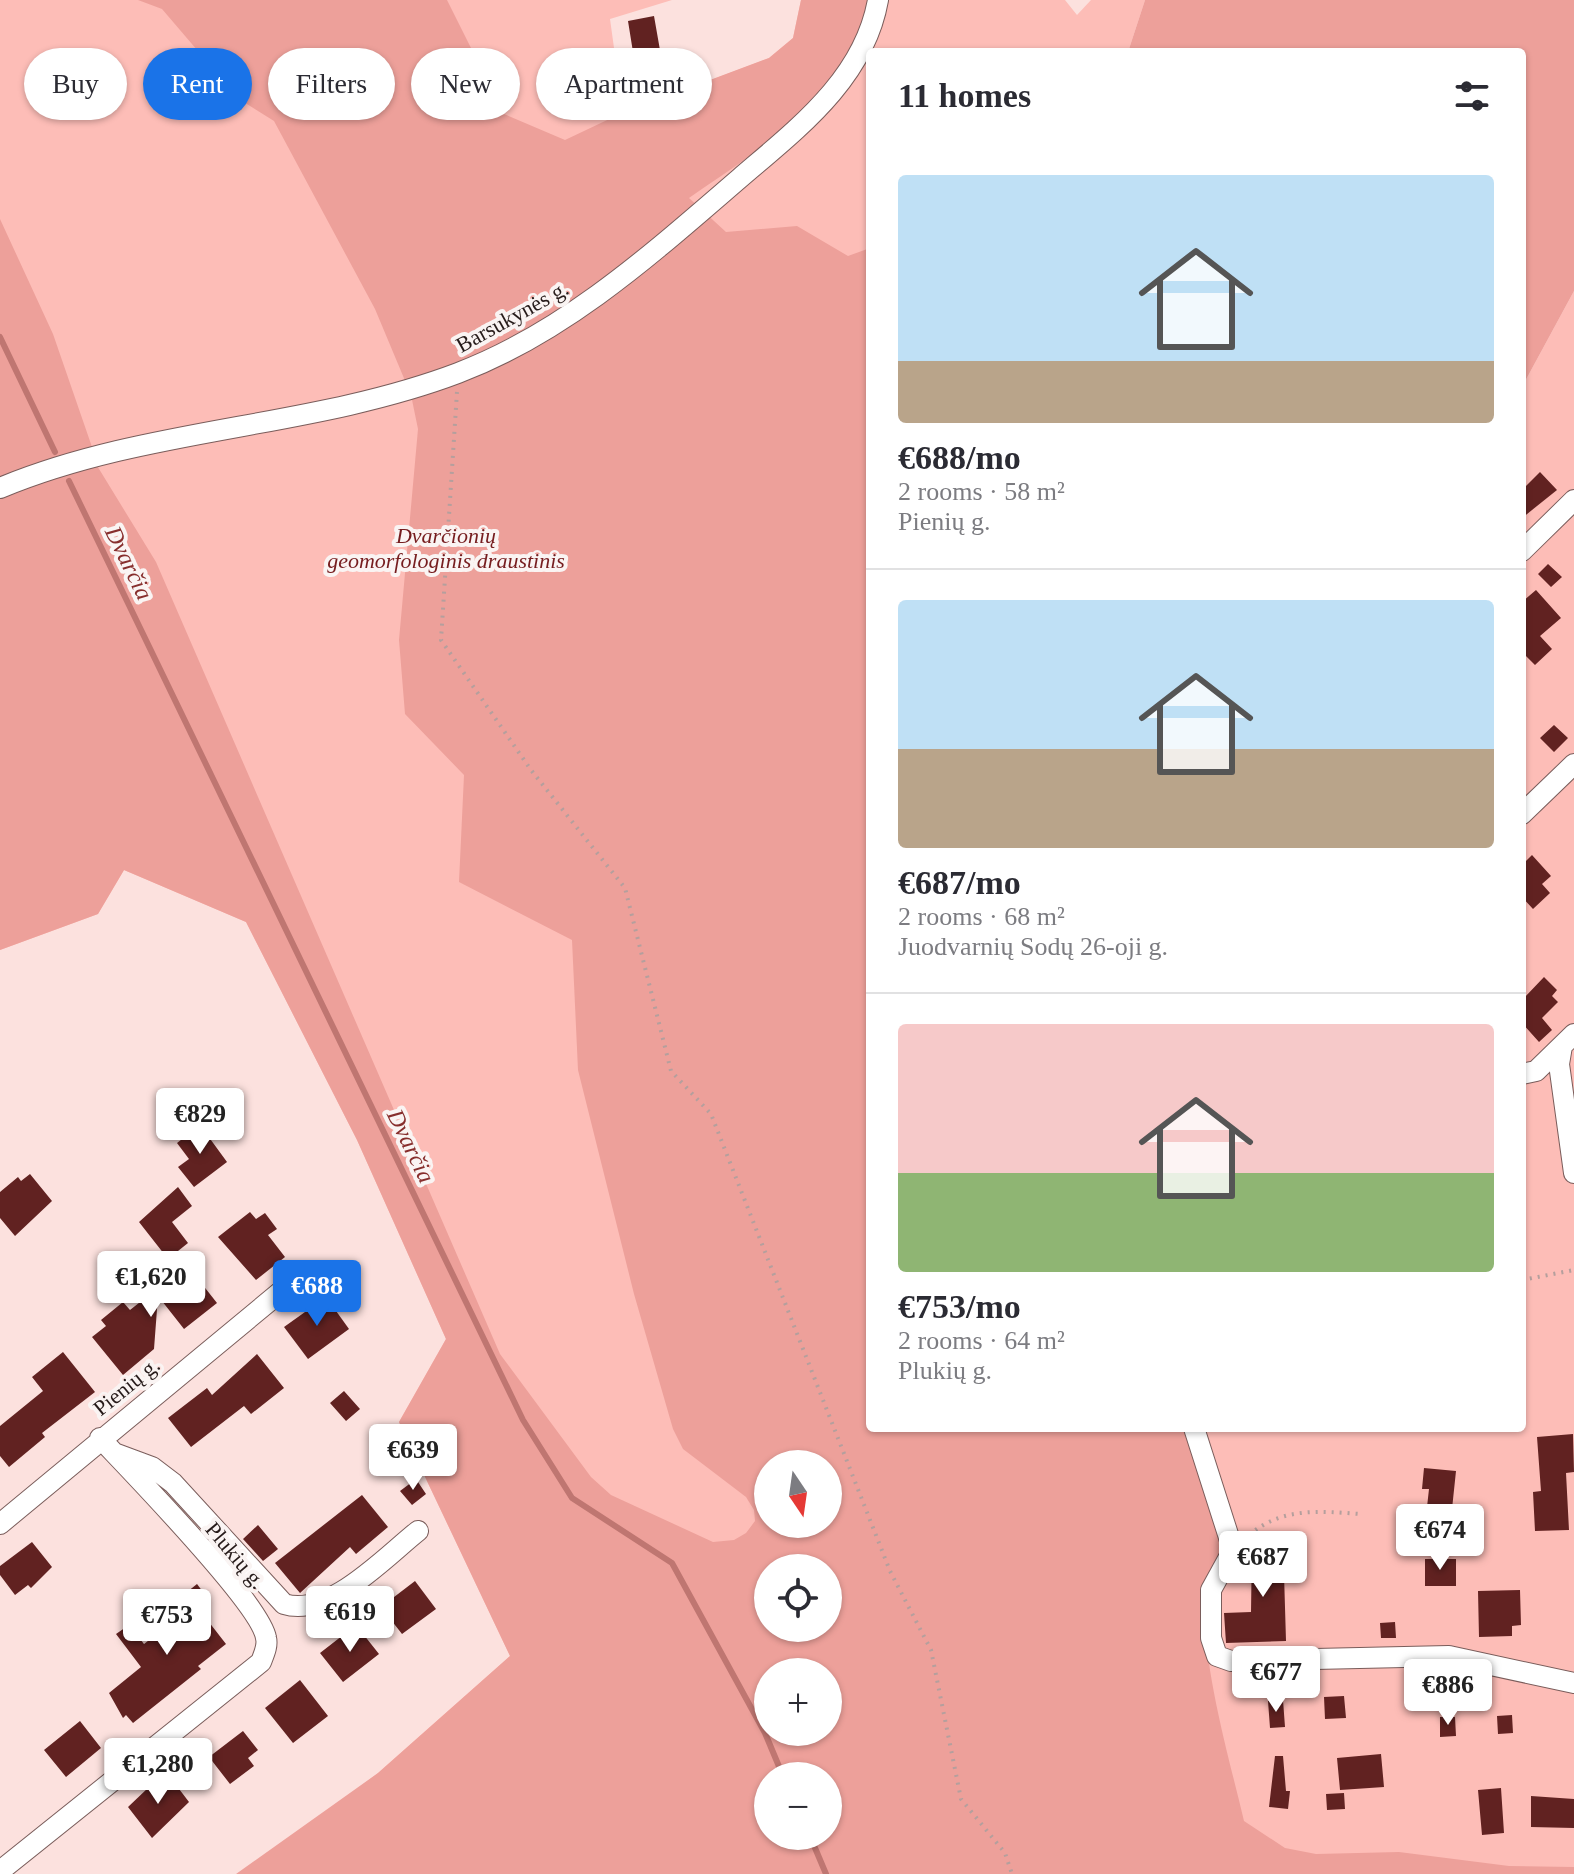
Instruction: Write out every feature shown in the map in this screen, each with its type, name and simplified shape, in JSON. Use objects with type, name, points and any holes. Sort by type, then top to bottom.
[{"type":"street","name":"Barsukynės g.","points":[[0,488],[96,456],[286,418],[458,373],[514,348],[623,279],[803,125],[840,84],[860,51],[872,27],[878,0]]},
{"type":"street","points":[[1526,547],[1574,500]]},
{"type":"street","points":[[1526,810],[1574,764]]},
{"type":"street","points":[[1561,1086],[1529,1072],[1568,1040]]},
{"type":"street","points":[[1568,1040],[1561,1086],[1574,1173]]},
{"type":"street","name":"Pienių g.","points":[[0,1524],[100,1438],[284,1289]]},
{"type":"street","points":[[1195,1432],[1233,1550],[1211,1590],[1211,1638],[1217,1656],[1223,1660],[1449,1656],[1574,1683]]},
{"type":"street","name":"Plukių g.","points":[[0,1871],[261,1662],[266,1650],[266,1637],[260,1624],[225,1576],[100,1438]]},
{"type":"street","name":"Plukių g.","points":[[115,1453],[152,1467],[173,1483],[284,1604],[299,1609],[329,1599],[418,1531]]},
{"type":"path","points":[[458,373],[441,640],[531,770],[625,888],[671,1071],[711,1114],[890,1571],[931,1650],[961,1799],[1005,1853],[1012,1874]]},
{"type":"path","points":[[1526,1279],[1574,1270]]},
{"type":"path","points":[[1233,1550],[1252,1532],[1284,1515],[1314,1511],[1360,1514]]},
{"type":"green space","name":"Dvarčionių geomorfologinis draustinis","points":[[0,0],[672,0],[610,19],[614,48],[536,48],[536,120],[712,120],[712,79],[769,58],[793,38],[801,0],[1065,0],[1077,15],[1091,0],[1145,0],[1129,48],[866,48],[866,1432],[1526,1432],[1526,380],[1574,291],[1574,1874],[246,1874],[378,1773],[510,1656],[399,1422],[446,1339],[357,1140],[246,922],[124,870],[98,914],[0,950]]},
{"type":"green space","name":"Dvarčionių geomorfologinis draustinis","points":[[138,0],[447,0],[471,48],[411,48],[411,120],[518,120],[565,140],[607,120],[712,120],[712,79],[769,58],[793,38],[801,0],[870,0],[840,66],[821,92],[774,137],[689,198],[726,232],[797,226],[848,256],[866,249],[866,1432],[1184,1432],[1224,1545],[1205,1590],[1207,1646],[1217,1706],[1244,1821],[1285,1848],[1316,1854],[1399,1852],[1509,1866],[1574,1867],[1574,1874],[236,1874],[378,1773],[510,1656],[399,1422],[446,1339],[357,1140],[246,922],[124,870],[98,914],[0,950],[0,497],[96,464],[156,562],[500,1354],[591,1477],[611,1495],[713,1542],[734,1540],[746,1533],[754,1522],[754,1538],[842,1538],[842,1450],[754,1450],[754,1510],[746,1497],[683,1449],[673,1429],[634,1294],[578,1070],[572,940],[459,882],[464,775],[405,714],[399,640],[418,429],[411,395],[375,309],[272,120],[395,120],[395,48],[268,48],[268,117],[252,107],[252,48],[195,48],[162,9]]},
{"type":"green space","points":[[1145,0],[1574,0],[1574,291],[1526,380],[1526,48],[1129,48]]},
{"type":"green space","points":[[0,219],[53,334],[92,447],[0,478]]},
{"type":"building","points":[[654,16],[660,48],[632,48],[628,21]]},
{"type":"building","points":[[1540,472],[1557,490],[1526,515],[1526,486]]},
{"type":"building","points":[[1548,564],[1562,577],[1551,587],[1538,574]]},
{"type":"building","points":[[1536,590],[1561,618],[1540,636],[1552,649],[1535,665],[1526,656],[1526,599]]},
{"type":"building","points":[[1554,725],[1568,738],[1554,752],[1540,738]]},
{"type":"building","points":[[1532,855],[1551,876],[1542,884],[1550,893],[1533,909],[1526,901],[1526,861]]},
{"type":"building","points":[[1544,977],[1557,990],[1552,996],[1558,1002],[1542,1018],[1552,1030],[1539,1042],[1526,1027],[1526,996]]},
{"type":"building","points":[[200,1125],[227,1162],[194,1187],[178,1167],[189,1159],[177,1143]]},
{"type":"building","points":[[30,1174],[52,1201],[15,1236],[0,1218],[0,1192],[18,1177],[21,1181]]},
{"type":"building","points":[[178,1187],[192,1206],[172,1222],[188,1243],[168,1259],[139,1222]]},
{"type":"building","points":[[250,1212],[256,1219],[265,1213],[277,1229],[268,1235],[285,1257],[256,1280],[218,1237]]},
{"type":"building","points":[[187,1265],[217,1303],[184,1329],[158,1296],[154,1349],[123,1375],[92,1337],[106,1326],[101,1320],[123,1302],[130,1310]]},
{"type":"building","points":[[326,1297],[349,1329],[308,1359],[284,1327]]},
{"type":"building","points":[[63,1352],[95,1392],[42,1433],[45,1437],[9,1467],[0,1456],[0,1426],[43,1391],[32,1377]]},
{"type":"building","points":[[257,1354],[284,1388],[251,1414],[244,1406],[191,1447],[168,1418],[207,1388],[212,1395]]},
{"type":"building","points":[[344,1391],[360,1409],[346,1421],[330,1403]]},
{"type":"building","points":[[1573,1434],[1574,1472],[1566,1473],[1569,1530],[1535,1531],[1533,1492],[1541,1491],[1537,1437]]},
{"type":"building","points":[[1424,1468],[1456,1471],[1452,1509],[1427,1507],[1429,1489],[1422,1489]]},
{"type":"building","points":[[416,1479],[426,1494],[412,1505],[400,1491]]},
{"type":"building","points":[[362,1495],[388,1527],[356,1554],[350,1547],[300,1593],[275,1563]]},
{"type":"building","points":[[258,1525],[278,1549],[263,1561],[243,1539]]},
{"type":"building","points":[[32,1542],[52,1567],[31,1588],[28,1585],[15,1595],[0,1575],[0,1566]]},
{"type":"building","points":[[1288,1543],[1288,1574],[1284,1574],[1286,1641],[1226,1643],[1224,1613],[1251,1612],[1252,1544]]},
{"type":"building","points":[[1425,1559],[1456,1559],[1456,1586],[1425,1586]]},
{"type":"building","points":[[415,1581],[436,1609],[402,1634],[381,1607]]},
{"type":"building","points":[[197,1584],[209,1600],[198,1608],[226,1644],[198,1666],[201,1669],[133,1723],[126,1715],[123,1718],[109,1693],[141,1667],[116,1634],[129,1625],[144,1644],[175,1620],[170,1614],[186,1601],[182,1596]]},
{"type":"building","points":[[1520,1590],[1521,1625],[1512,1626],[1512,1636],[1479,1637],[1478,1591]]},
{"type":"building","points":[[1395,1622],[1396,1638],[1381,1638],[1380,1623]]},
{"type":"building","points":[[356,1625],[379,1654],[343,1682],[320,1653]]},
{"type":"building","points":[[300,1680],[328,1716],[293,1743],[265,1708]]},
{"type":"building","points":[[1344,1696],[1346,1718],[1325,1719],[1324,1697]]},
{"type":"building","points":[[1283,1700],[1285,1727],[1270,1728],[1268,1701]]},
{"type":"building","points":[[1512,1715],[1513,1733],[1498,1734],[1497,1716]]},
{"type":"building","points":[[1440,1717],[1455,1717],[1456,1736],[1440,1737]]},
{"type":"building","points":[[80,1721],[101,1748],[66,1777],[44,1750]]},
{"type":"building","points":[[243,1731],[258,1750],[248,1758],[254,1766],[230,1784],[209,1757]]},
{"type":"building","points":[[1381,1754],[1384,1787],[1340,1790],[1337,1758]]},
{"type":"building","points":[[1275,1756],[1283,1756],[1286,1791],[1290,1791],[1288,1809],[1269,1807]]},
{"type":"building","points":[[162,1781],[173,1781],[189,1802],[152,1838],[128,1807],[149,1787],[151,1789]]},
{"type":"building","points":[[1501,1788],[1504,1833],[1482,1835],[1478,1790]]},
{"type":"building","points":[[1344,1793],[1345,1809],[1327,1810],[1326,1794]]},
{"type":"building","points":[[1531,1796],[1574,1799],[1574,1828],[1531,1827]]},
{"type":"waterway","name":"Dvarčia","points":[[0,337],[55,452]]},
{"type":"waterway","name":"Dvarčia","points":[[69,481],[523,1420],[572,1498],[672,1563],[765,1733],[777,1762]]},
{"type":"waterway","name":"Dvarčia","points":[[816,1850],[826,1874]]}]
